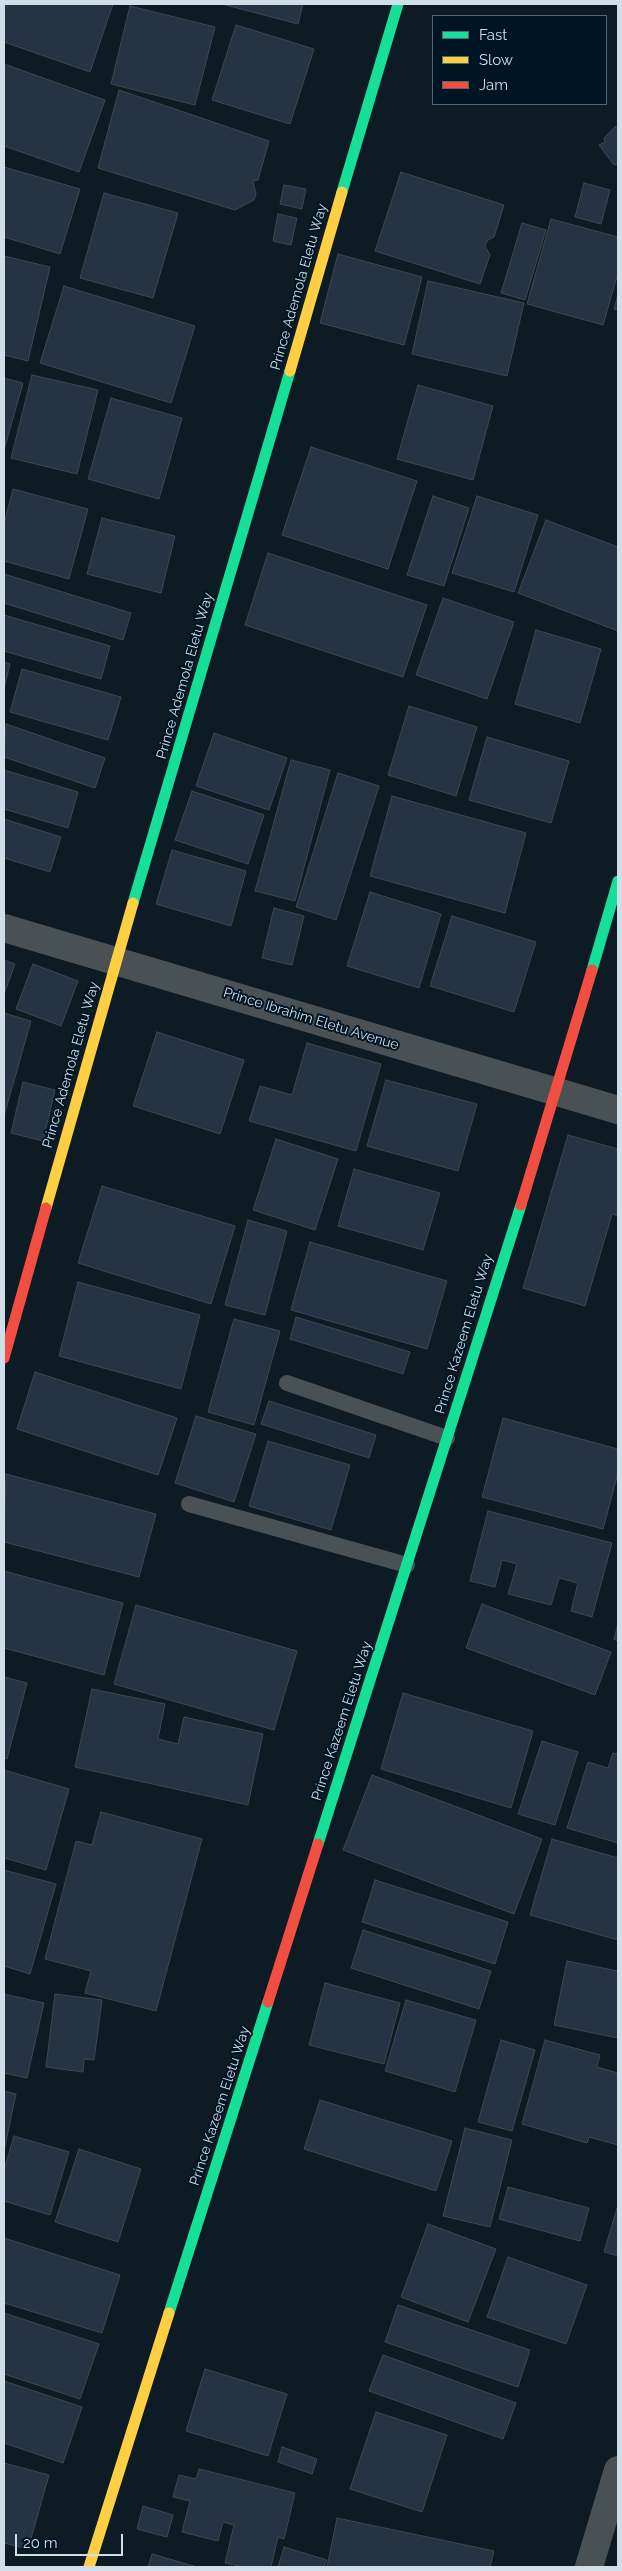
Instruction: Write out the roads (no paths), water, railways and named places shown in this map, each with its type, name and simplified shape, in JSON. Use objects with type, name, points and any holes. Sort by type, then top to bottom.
[{"type":"street","name":"Prince Ademola Eletu Way","points":[[4,1358],[116,961],[398,4]]},
{"type":"street","name":"Prince Kazeem Eletu Way","points":[[89,2567],[557,1092],[618,881]]},
{"type":"street","name":"Prince Ibrahim Eletu Avenue","points":[[4,928],[618,1110]]},
{"type":"street","points":[[589,2567],[618,2470]]},
{"type":"lane","points":[[287,1383],[448,1438]]},
{"type":"lane","points":[[189,1504],[408,1565]]}]
